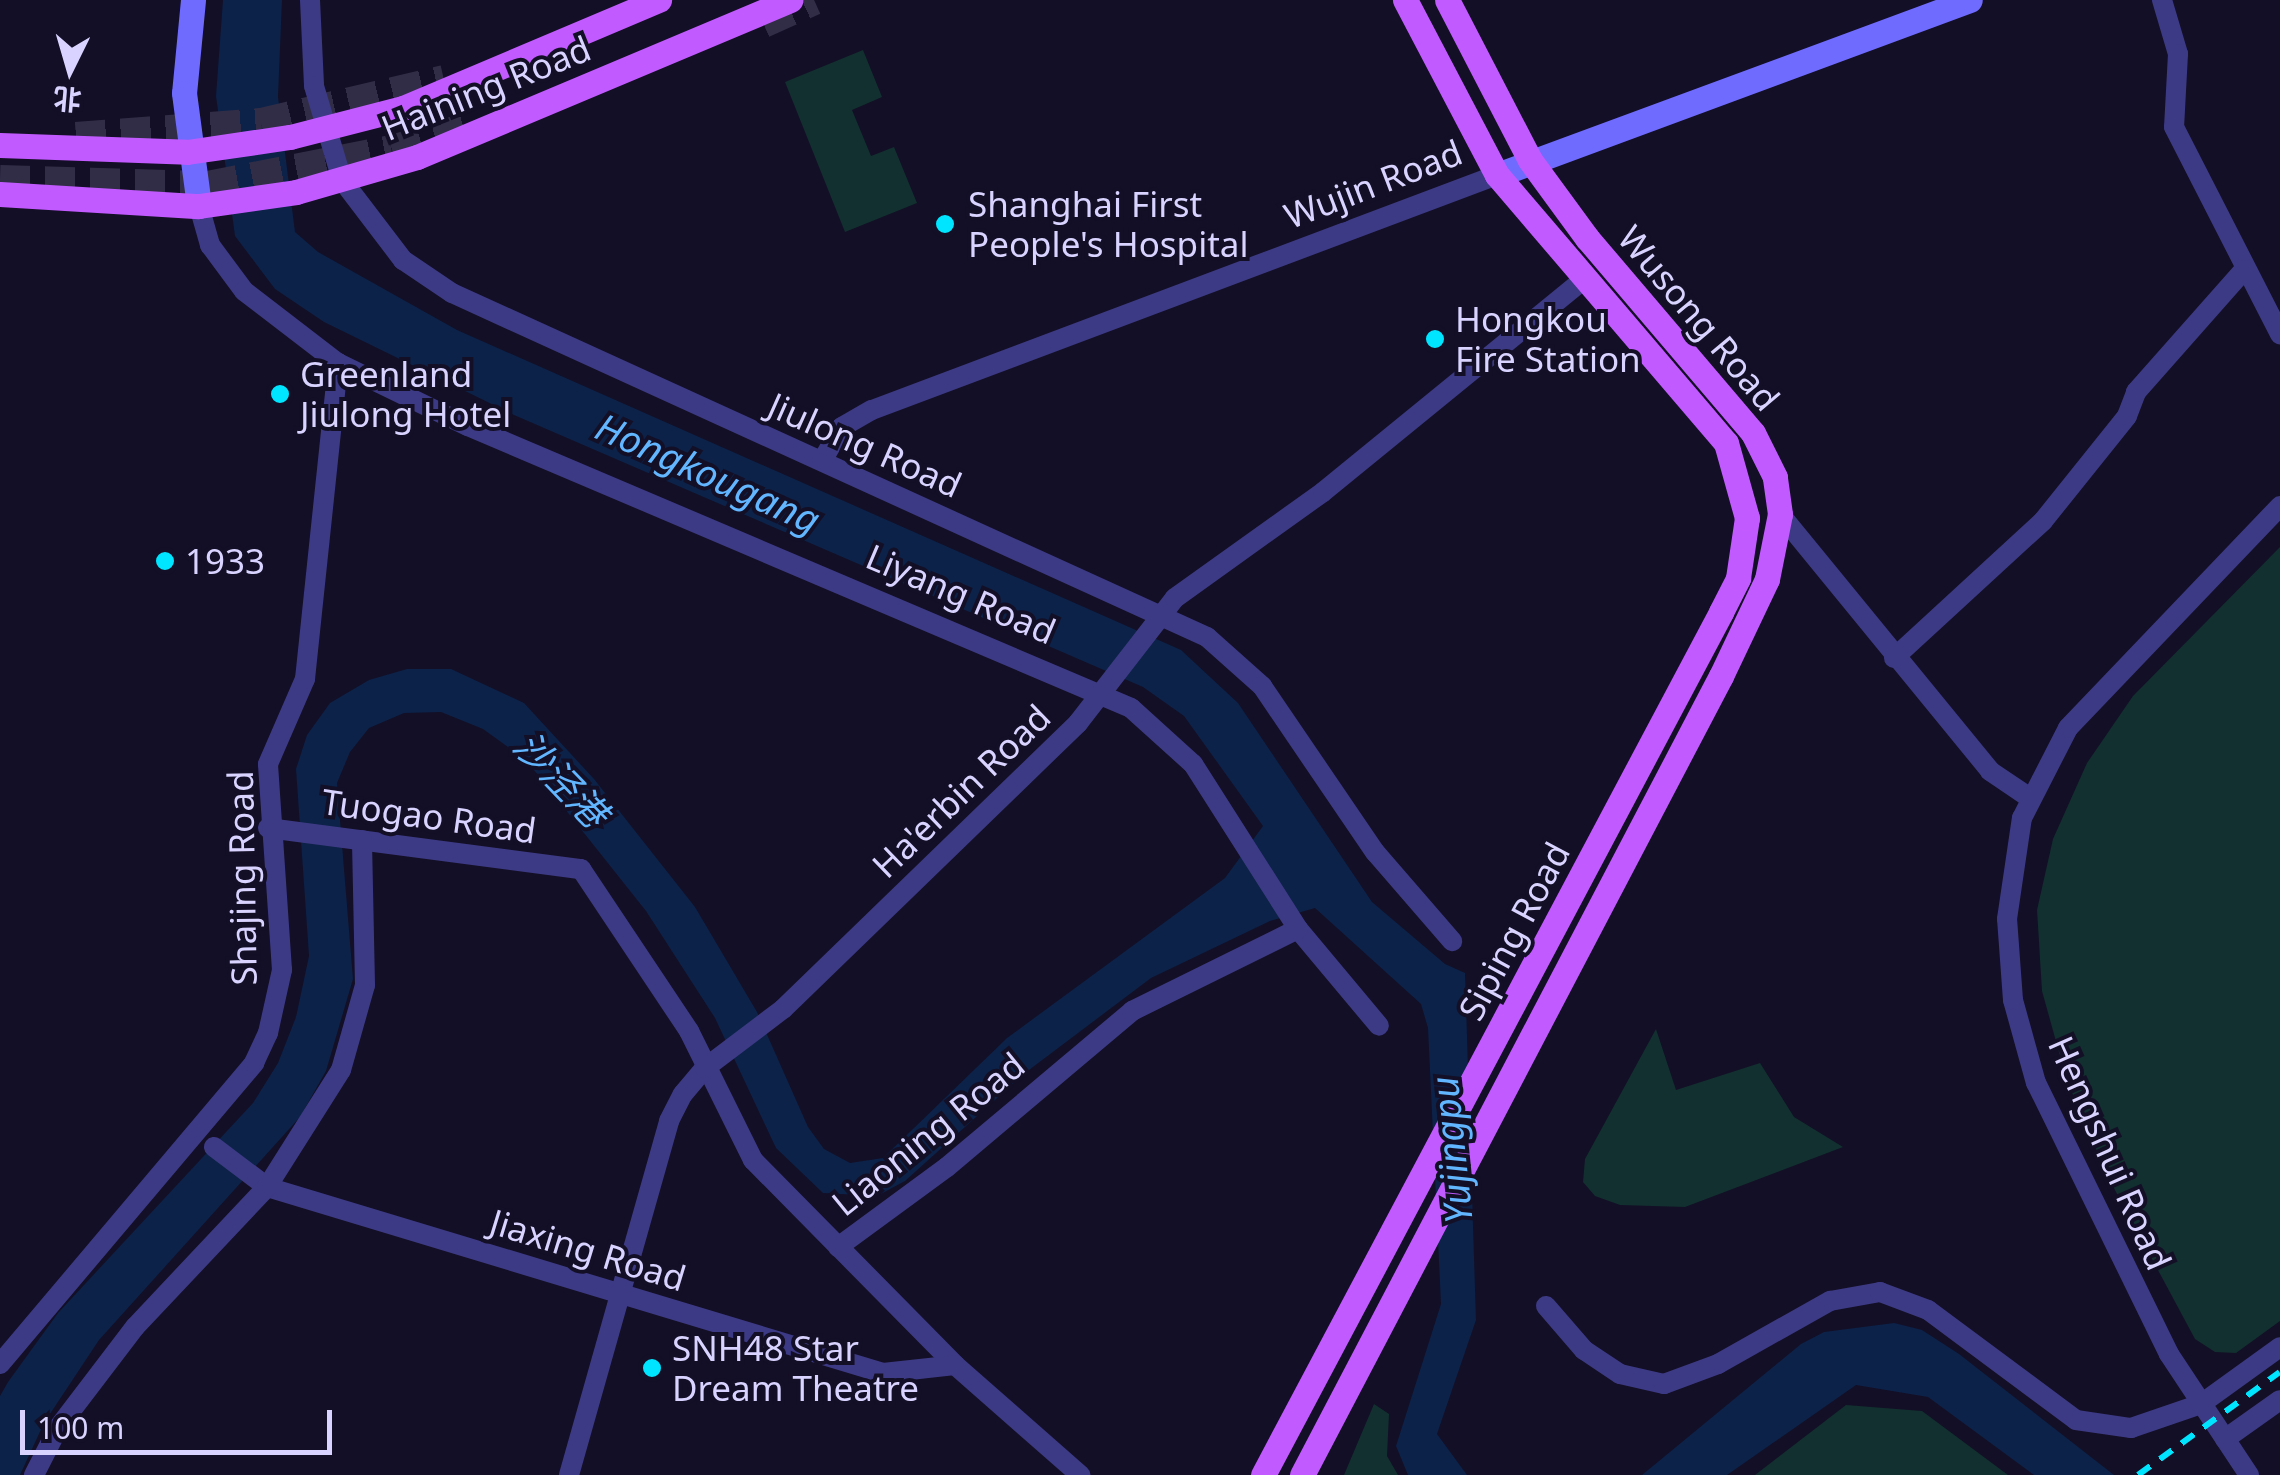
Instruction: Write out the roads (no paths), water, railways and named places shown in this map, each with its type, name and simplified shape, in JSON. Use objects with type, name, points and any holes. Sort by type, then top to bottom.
[{"type":"main road","name":"Haining Road","points":[[0,145],[200,151],[290,137],[403,108],[659,0]]},
{"type":"main road","name":"Haining Road","points":[[0,194],[207,206],[296,192],[342,180],[528,113],[790,0]]},
{"type":"main road","name":"Wusong Road","points":[[1406,0],[1497,175],[1726,443],[1747,518]]},
{"type":"main road","name":"Wusong Road","points":[[1447,0],[1530,160],[1597,250],[1754,433],[1775,478],[1780,514]]},
{"type":"main road","name":"Siping Road","points":[[1302,1475],[1722,676],[1767,579],[1780,514]]},
{"type":"main road","name":"Siping Road","points":[[1263,1475],[1430,1168],[1738,578],[1747,518]]},
{"type":"street","name":"Liyang Road","points":[[193,0],[184,93],[200,151],[210,244],[244,291],[338,363],[468,426],[1108,686],[1193,764],[1295,922],[1380,1026]]},
{"type":"street","name":"Jiulong Road","points":[[310,0],[310,56],[342,180],[390,248],[452,293],[822,460],[1154,623],[1207,637],[1262,686],[1382,861],[1452,941]]},
{"type":"street","name":"Wujin Road","points":[[822,460],[842,427],[872,410],[1530,160],[1970,0]]},
{"type":"street","points":[[2162,0],[2178,54],[2174,127],[2280,334]]},
{"type":"street","points":[[1894,658],[2043,521],[2127,416],[2136,392],[2244,270]]},
{"type":"street","name":"Ha'erbin Road","points":[[569,1475],[669,1121],[705,1068],[761,1027],[1108,686],[1154,623],[1584,279]]},
{"type":"street","name":"Shajing Road","points":[[0,1364],[254,1063],[277,1004],[282,970],[278,829],[268,764],[305,679],[338,363]]},
{"type":"street","name":"Hengshui Road","points":[[2249,1475],[2200,1404],[2086,1190],[2021,1038],[2007,919],[2014,847],[2030,798],[2068,728],[2098,690],[2280,506]]},
{"type":"street","name":"Wusong Road","points":[[1780,514],[1990,771],[2030,798]]},
{"type":"street","name":"Tuogao Road","points":[[278,829],[581,869]]},
{"type":"street","points":[[34,1475],[58,1428],[136,1327],[260,1182],[328,1092],[357,1028],[367,958],[362,840]]},
{"type":"street","name":"Liaoning Road","points":[[581,869],[663,988],[752,1160],[838,1247],[924,1186],[1132,1011],[1295,922]]},
{"type":"street","name":"Jiaxing Road","points":[[214,1148],[260,1182],[883,1373],[955,1365]]},
{"type":"street","points":[[838,1247],[955,1365],[1080,1475]]},
{"type":"street","points":[[1546,1306],[1584,1350],[1620,1374],[1664,1384],[1718,1364],[1830,1301],[1880,1292],[1928,1310],[2076,1420],[2131,1428],[2200,1404],[2280,1347]]},
{"type":"street","points":[[2225,1440],[2280,1400]]},
{"type":"water","points":[[223,0],[282,0],[278,97],[295,232],[318,252],[457,330],[1181,650],[1238,703],[1372,902],[1445,964],[1465,973],[1476,1320],[1437,1434],[1467,1475],[1408,1475],[1396,1446],[1441,1304],[1428,1028],[1421,1004],[1315,908],[1270,921],[1151,978],[1025,1073],[905,1181],[877,1196],[823,1193],[776,1148],[715,1018],[646,911],[526,760],[483,729],[441,712],[404,713],[369,728],[350,752],[337,783],[353,979],[326,1071],[300,1117],[99,1340],[44,1423],[20,1475],[0,1475],[0,1396],[8,1382],[58,1313],[253,1103],[278,1063],[296,1017],[309,956],[296,769],[307,735],[330,703],[369,680],[407,669],[451,669],[524,703],[594,779],[695,907],[757,1012],[808,1127],[824,1149],[850,1163],[883,1158],[1007,1038],[1225,878],[1263,826],[1184,716],[1143,687],[514,415],[324,322],[275,289],[235,236],[216,96]]},
{"type":"water","points":[[1894,1323],[1922,1330],[1959,1354],[2114,1475],[2034,1475],[1928,1397],[1856,1385],[1727,1475],[1642,1475],[1801,1344],[1824,1332]]},
{"type":"tunnel","points":[[763,23],[814,0]]},
{"type":"tunnel","points":[[76,137],[261,123],[444,80]]},
{"type":"tunnel","points":[[0,180],[208,186],[392,150],[465,128]]},
{"type":"railway","points":[[2138,1475],[2280,1372]]},
{"type":"place","name":"Shanghai First People's Hospital","points":[[945,224]]},
{"type":"place","name":"Hongkou Fire Station","points":[[1435,339]]},
{"type":"place","name":"Greenland Jiulong Hotel","points":[[280,394]]},
{"type":"place","name":"1933","points":[[165,561]]},
{"type":"place","name":"SNH48 Star Dream Theatre","points":[[652,1368]]},
{"type":"water label","name":"Hongkougang","points":[[708,473]]},
{"type":"water label","name":"沙泾港","points":[[561,779]]},
{"type":"water label","name":"Yujingpu","points":[[1451,1150]]}]
